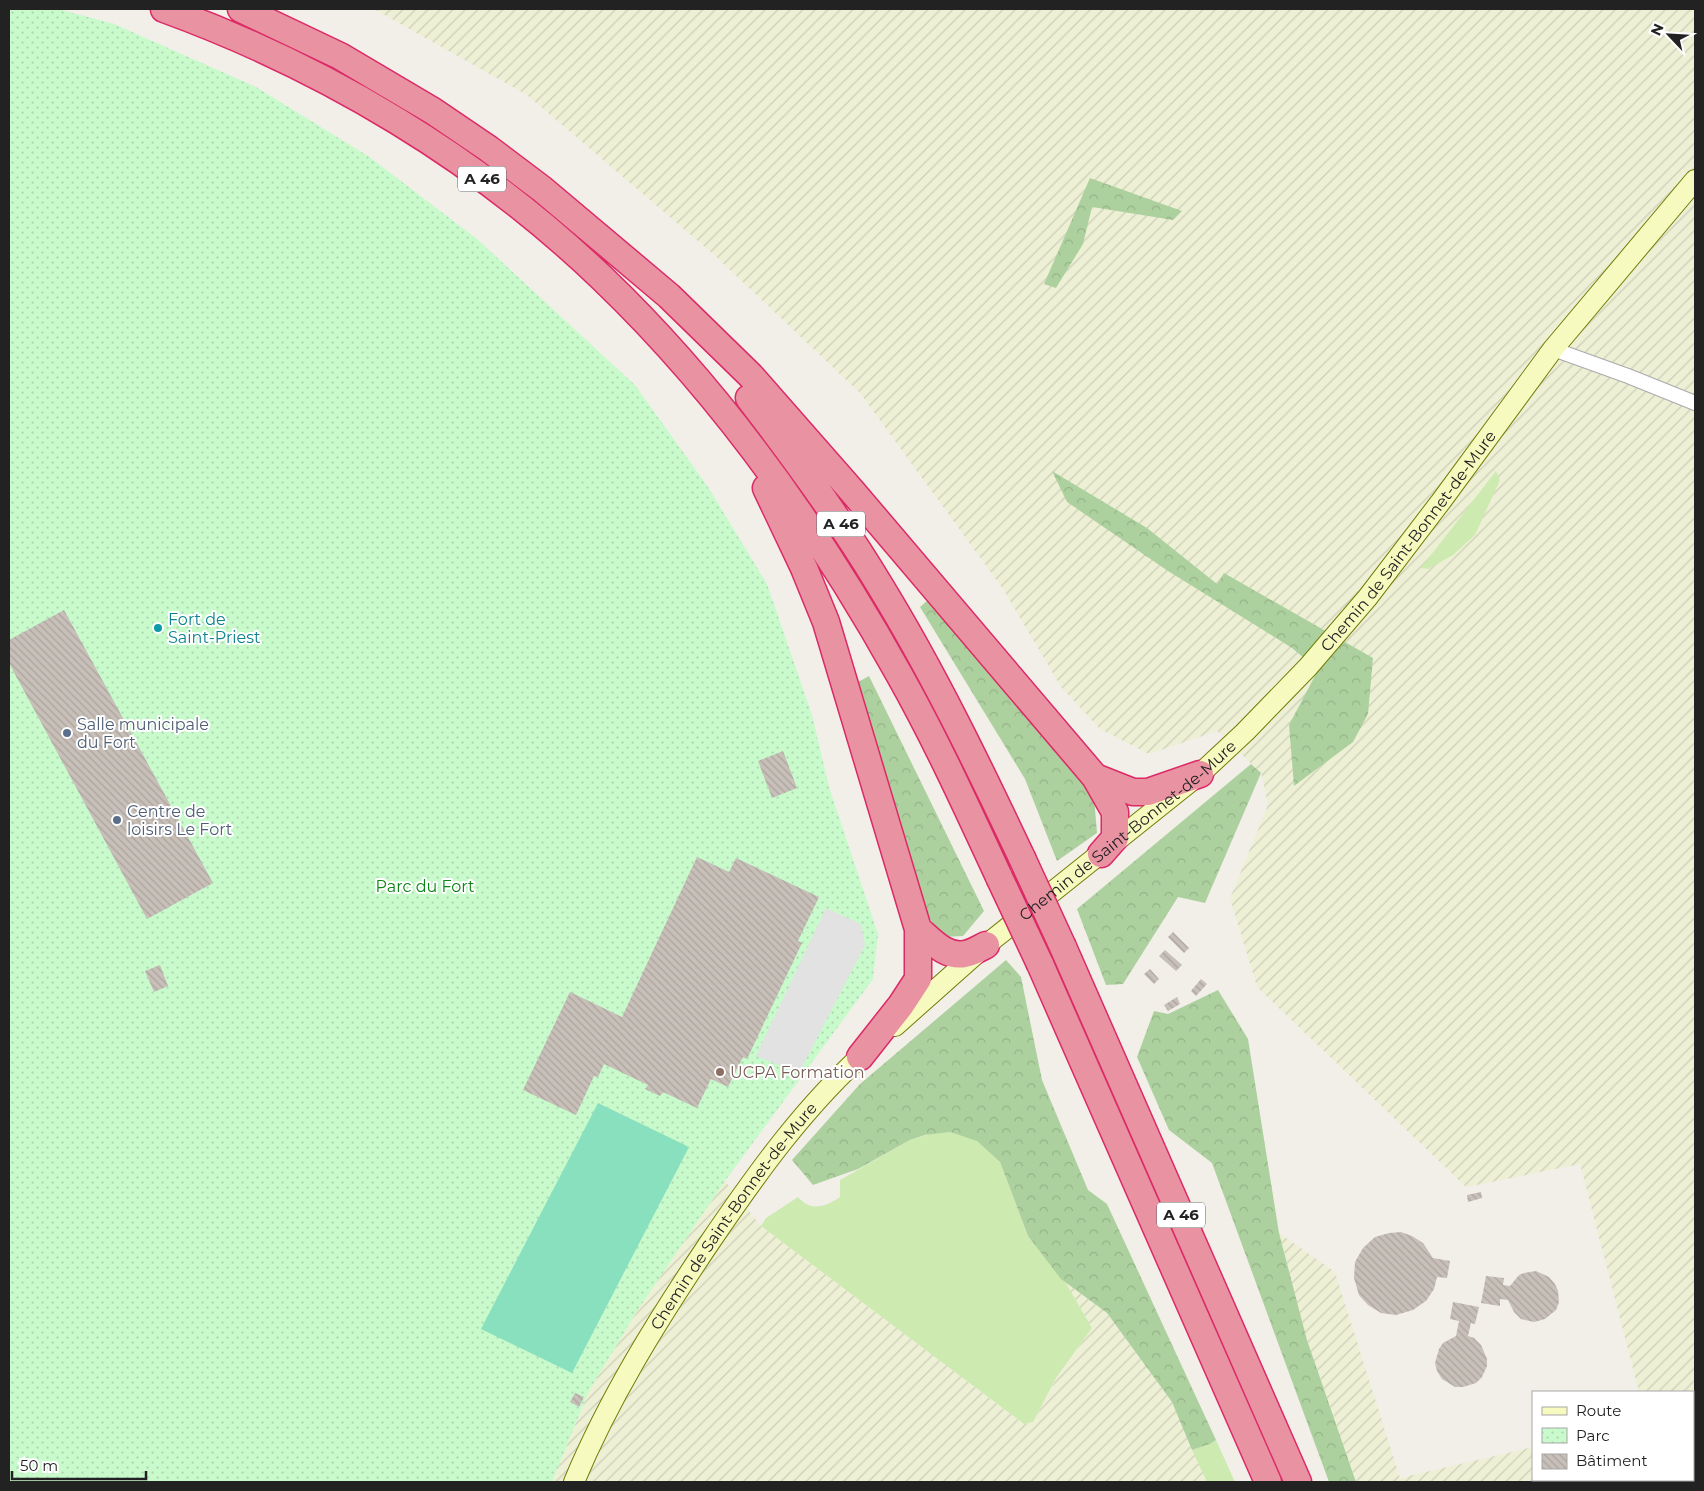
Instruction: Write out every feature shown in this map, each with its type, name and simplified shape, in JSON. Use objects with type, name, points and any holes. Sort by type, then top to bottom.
[{"type":"highway","name":"A 46","points":[[164,9],[209,25],[291,63],[360,99],[410,129],[475,173],[512,201],[566,245],[603,279],[684,365],[775,479],[854,597],[900,676],[944,758],[1040,964],[1268,1482]]},
{"type":"highway","name":"A 46","points":[[241,9],[340,56],[433,111],[496,154],[596,235],[660,296],[713,354],[781,440],[833,512],[878,582],[966,740],[1063,948],[1298,1482]]},
{"type":"highway","points":[[596,235],[668,296],[751,376],[852,491],[1095,777],[1115,812],[1115,838],[1102,854]]},
{"type":"highway","points":[[739,432],[804,568],[826,622],[918,929],[918,979],[901,1005],[860,1056]]},
{"type":"highway","points":[[1095,777],[1133,792],[1148,792],[1200,774]]},
{"type":"highway","points":[[918,929],[940,949],[951,953],[964,955],[986,945]]},
{"type":"street","name":"Chemin de Saint-Bonnet-de-Mure","points":[[574,1482],[603,1417],[630,1367],[694,1266],[773,1152],[798,1122],[860,1056],[986,945],[1200,774],[1245,732],[1308,667],[1368,597],[1553,349],[1695,180]]},
{"type":"street","points":[[1553,349],[1695,403]]},
{"type":"green space","name":"Parc du Fort","points":[[9,9],[58,9],[114,24],[256,87],[368,156],[477,239],[635,385],[708,487],[767,584],[812,715],[829,787],[878,934],[873,979],[725,1181],[637,1311],[588,1393],[552,1482],[9,1482]]},
{"type":"green space","points":[[374,9],[1695,9],[1695,1482],[1356,1482],[1307,1340],[1279,1233],[1335,1272],[1400,1478],[1532,1447],[1532,1481],[1694,1481],[1694,1391],[1639,1391],[1580,1164],[1466,1187],[1257,987],[1230,898],[1268,805],[1261,773],[1217,731],[1149,754],[1100,729],[1061,687],[1003,589],[860,393],[712,253],[527,95]]},
{"type":"green space","points":[[1090,178],[1182,211],[1173,220],[1092,207],[1083,244],[1056,288],[1044,284]]},
{"type":"green space","points":[[1052,471],[1147,528],[1217,584],[1224,573],[1373,658],[1368,714],[1353,742],[1294,786],[1289,725],[1318,670],[1292,648],[1168,571],[1067,502]]},
{"type":"green space","points":[[1496,471],[1500,480],[1475,535],[1453,555],[1428,569],[1421,568]]},
{"type":"green space","points":[[928,600],[1094,797],[1097,833],[1057,861],[1025,779],[920,607]]},
{"type":"green space","points":[[869,676],[984,911],[963,936],[943,937],[924,911],[858,682]]},
{"type":"green space","points":[[1251,764],[1261,773],[1205,903],[1178,897],[1123,984],[1106,985],[1077,909]]},
{"type":"green space","points":[[1006,960],[1021,977],[1042,1080],[1088,1190],[1107,1204],[1216,1440],[1210,1444],[1192,1450],[1172,1402],[1107,1313],[1061,1279],[1028,1236],[1000,1162],[977,1141],[950,1132],[925,1135],[910,1140],[858,1169],[813,1185],[792,1160],[860,1084]]},
{"type":"green space","points":[[1218,990],[1248,1039],[1279,1233],[1307,1340],[1356,1482],[1329,1482],[1212,1163],[1169,1130],[1137,1057],[1154,1011],[1168,1014]]},
{"type":"green space","points":[[598,1103],[689,1147],[572,1373],[481,1329]]},
{"type":"green space","points":[[937,1132],[950,1132],[977,1140],[1000,1162],[1028,1236],[1067,1285],[1092,1328],[1056,1378],[1033,1422],[1024,1424],[761,1226],[766,1218],[798,1197],[808,1205],[818,1206],[840,1197],[840,1180],[910,1140]]},
{"type":"green space","points":[[725,1181],[761,1226],[1024,1424],[1033,1422],[1056,1379],[1092,1328],[1067,1285],[1061,1279],[1107,1313],[1172,1402],[1207,1482],[552,1482],[588,1393],[637,1311]]},
{"type":"green space","points":[[1216,1440],[1235,1482],[1207,1482],[1192,1450]]},
{"type":"shaded area","points":[[826,908],[861,924],[865,945],[799,1073],[756,1056]]},
{"type":"building","points":[[64,610],[213,883],[147,919],[9,663],[9,640]]},
{"type":"building","points":[[783,751],[797,788],[772,798],[758,761]]},
{"type":"building","points":[[697,857],[729,872],[736,858],[819,897],[798,941],[802,943],[747,1059],[743,1057],[728,1087],[711,1079],[697,1108],[663,1092],[660,1096],[645,1089],[648,1085],[604,1064],[598,1077],[594,1076],[576,1115],[523,1090],[570,992],[622,1017]]},
{"type":"building","points":[[1173,932],[1189,948],[1184,953],[1168,937]]},
{"type":"building","points":[[1165,950],[1182,965],[1176,971],[1159,956]]},
{"type":"building","points":[[160,965],[168,986],[154,992],[145,971]]},
{"type":"building","points":[[1150,969],[1159,979],[1154,984],[1144,974]]},
{"type":"building","points":[[1201,979],[1207,984],[1196,996],[1191,991]]},
{"type":"building","points":[[1177,997],[1180,1004],[1168,1011],[1164,1005]]},
{"type":"building","points":[[1481,1192],[1482,1198],[1468,1202],[1467,1195]]},
{"type":"building","points":[[1401,1232],[1412,1236],[1423,1243],[1433,1258],[1450,1261],[1447,1278],[1437,1277],[1434,1289],[1426,1301],[1413,1310],[1396,1315],[1381,1313],[1368,1305],[1359,1295],[1354,1278],[1355,1262],[1363,1248],[1375,1237]]},
{"type":"building","points":[[1536,1271],[1549,1277],[1558,1291],[1559,1302],[1556,1310],[1545,1319],[1534,1322],[1521,1319],[1514,1312],[1508,1300],[1500,1299],[1500,1306],[1481,1303],[1486,1276],[1504,1278],[1503,1285],[1510,1286],[1519,1275]]},
{"type":"building","points":[[1453,1302],[1479,1307],[1475,1324],[1471,1323],[1468,1336],[1474,1338],[1481,1345],[1487,1359],[1487,1366],[1482,1377],[1476,1383],[1463,1387],[1455,1387],[1442,1379],[1435,1363],[1443,1343],[1456,1336],[1459,1321],[1450,1319]]},
{"type":"building","points":[[575,1393],[584,1397],[579,1407],[570,1402]]},
{"type":"place","name":"Fort de Saint-Priest","points":[[158,628]]},
{"type":"place","name":"Salle municipale du Fort","points":[[67,733]]},
{"type":"place","name":"Centre de loisirs Le Fort","points":[[117,820]]},
{"type":"place","name":"UCPA Formation","points":[[720,1072]]}]
